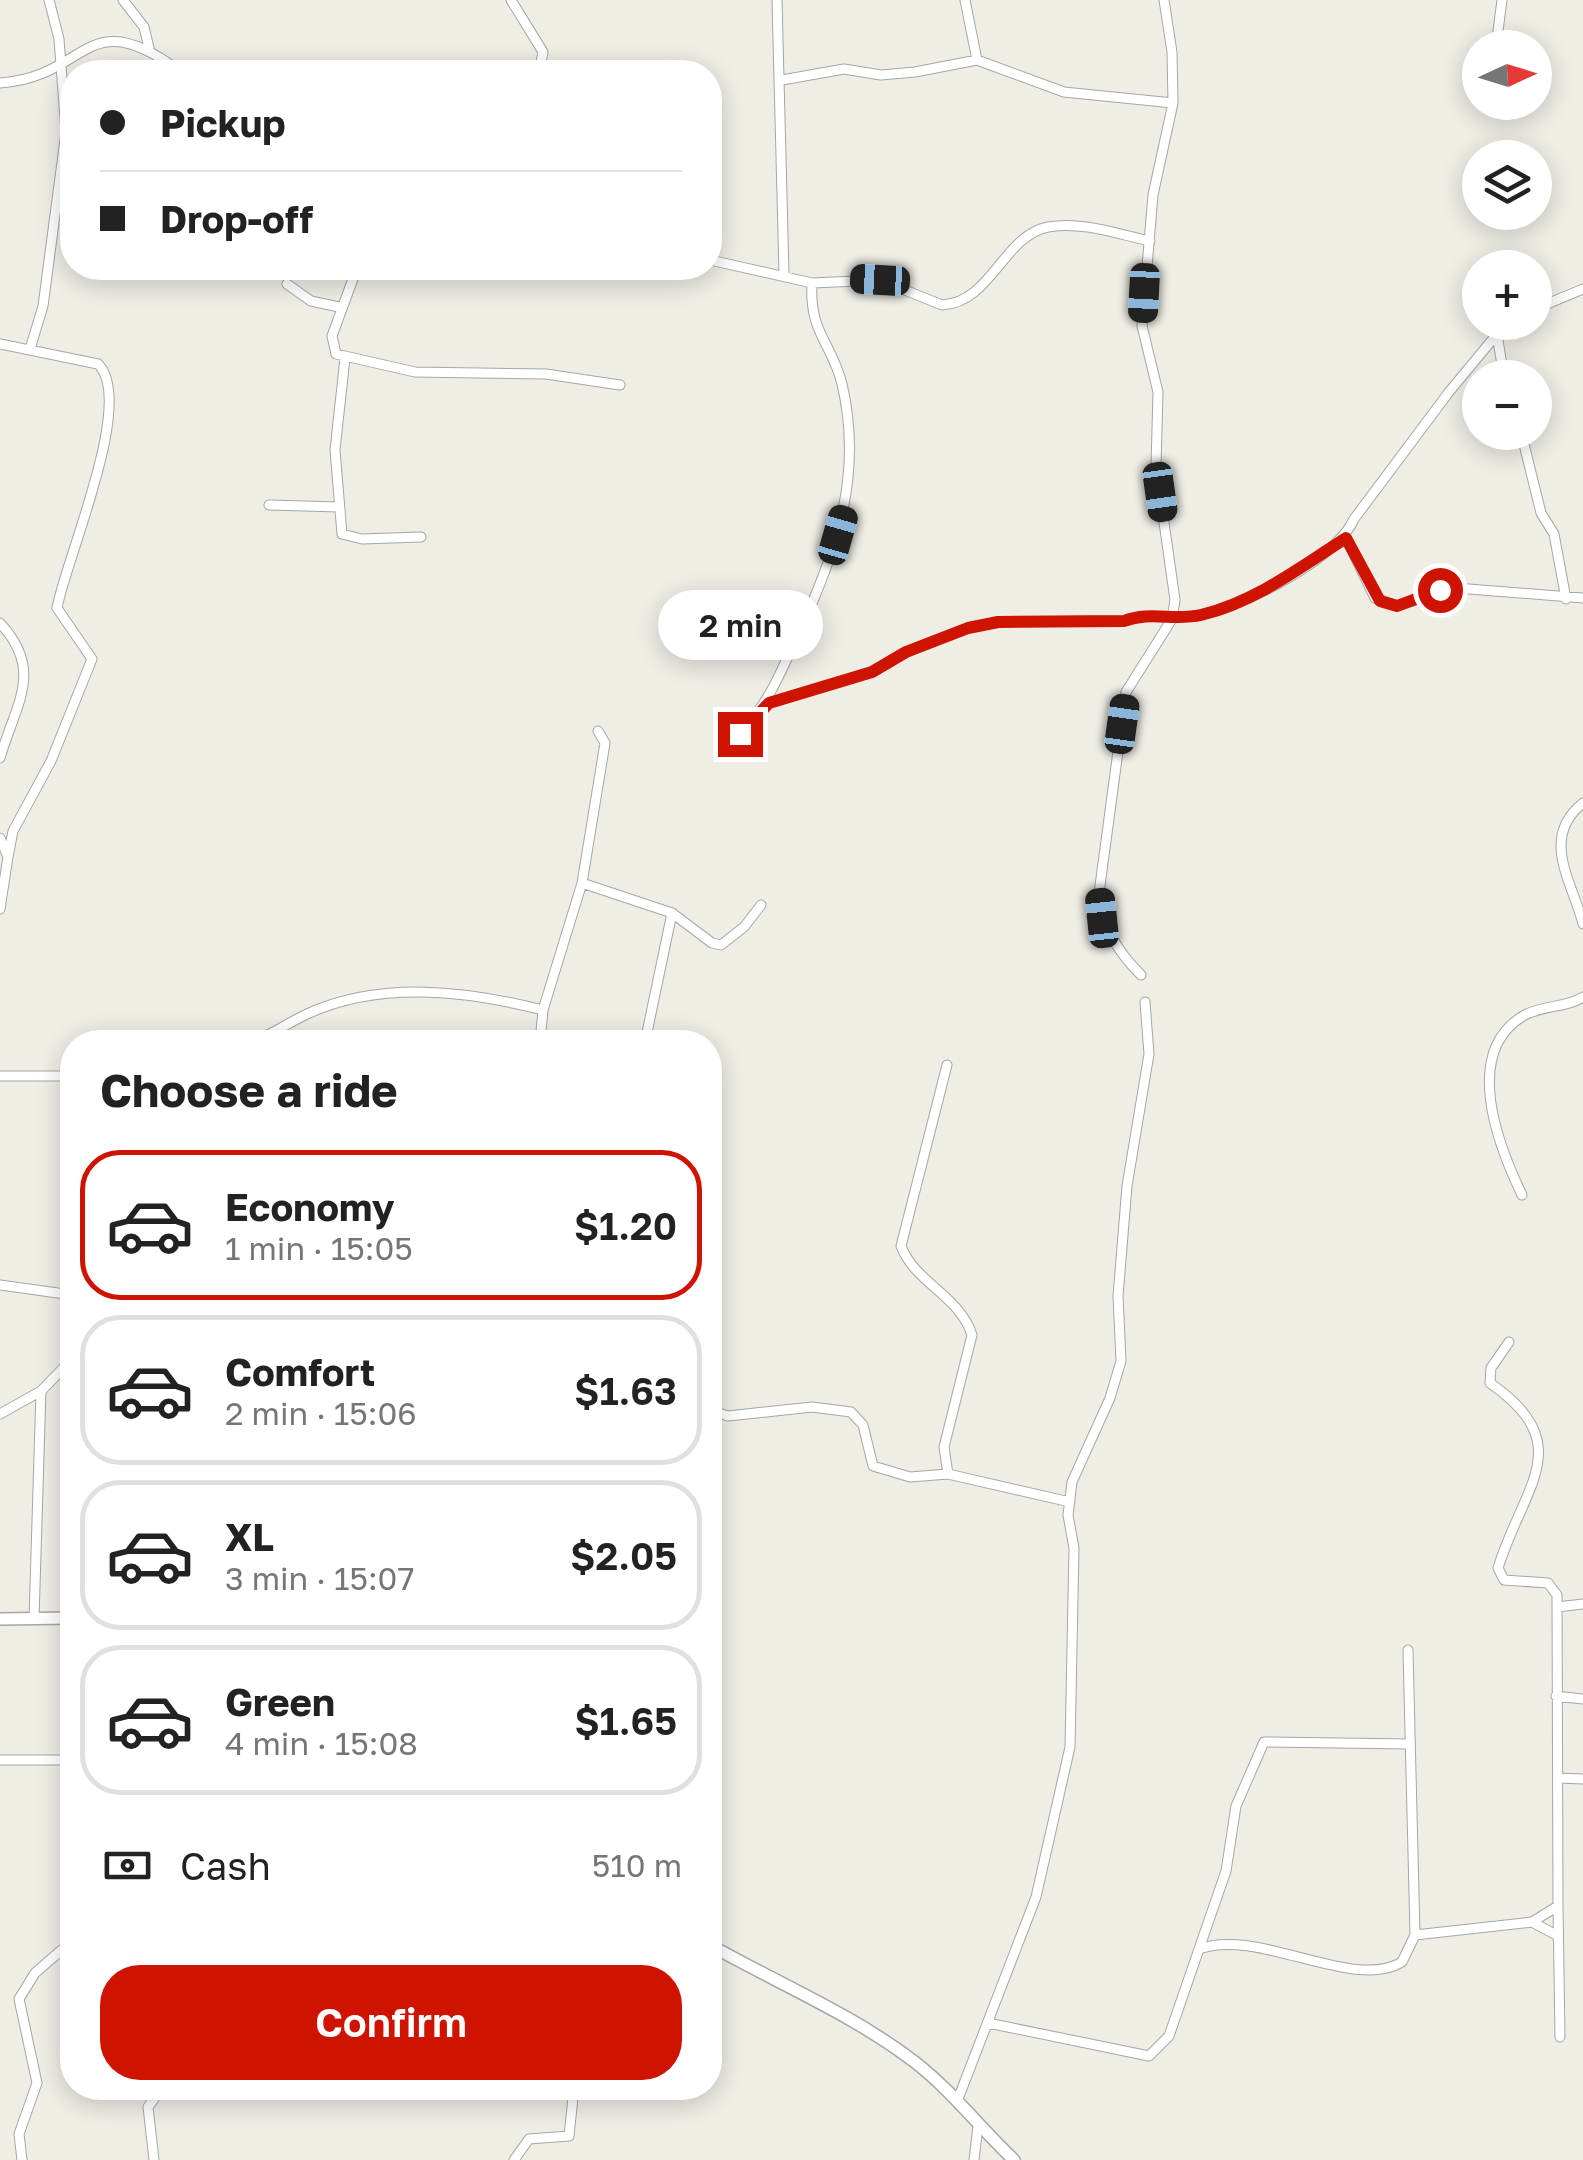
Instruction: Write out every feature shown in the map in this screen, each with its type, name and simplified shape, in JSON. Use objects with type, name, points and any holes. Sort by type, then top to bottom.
[{"type":"street","points":[[0,82],[32,77],[60,64],[50,0]]},
{"type":"street","points":[[123,0],[144,26],[148,48]]},
{"type":"street","points":[[511,0],[543,52],[541,60]]},
{"type":"street","points":[[777,0],[782,80],[778,142],[786,196],[784,274]]},
{"type":"street","points":[[965,0],[976,60]]},
{"type":"street","points":[[1141,975],[1119,953],[1102,918],[1104,843],[1126,692],[1172,619],[1175,584],[1156,466],[1158,392],[1142,326],[1153,195],[1174,104],[1164,0]]},
{"type":"street","points":[[1498,30],[1502,0]]},
{"type":"street","points":[[68,60],[110,38],[126,38],[162,60]]},
{"type":"street","points":[[782,80],[844,69],[882,75],[915,72],[976,60],[1064,92],[1174,104]]},
{"type":"street","points":[[30,349],[43,306],[60,173]]},
{"type":"street","points":[[722,262],[812,283],[880,280],[942,305],[968,298],[1022,242],[1047,228],[1084,226],[1150,242]]},
{"type":"street","points":[[1552,302],[1578,289],[1583,279]]},
{"type":"street","points":[[351,280],[339,307],[330,345],[344,358],[415,372],[546,374],[620,384]]},
{"type":"street","points":[[740,734],[769,703],[832,559],[848,501],[852,440],[841,382],[814,324],[812,283]]},
{"type":"street","points":[[287,284],[310,300],[339,307]]},
{"type":"street","points":[[769,703],[872,672],[906,652],[968,628],[998,622],[1124,621],[1144,614],[1172,619],[1204,614],[1273,586],[1346,538],[1354,519],[1492,340]]},
{"type":"street","points":[[0,344],[98,364],[107,377],[108,406],[105,447],[57,608],[92,659],[57,748],[13,831],[0,908]]},
{"type":"street","points":[[344,358],[335,450],[339,507],[346,538],[421,538]]},
{"type":"street","points":[[1525,450],[1541,513],[1554,534],[1566,599]]},
{"type":"street","points":[[269,505],[339,507]]},
{"type":"street","points":[[1346,538],[1375,598],[1388,604],[1397,606],[1456,588],[1583,598]]},
{"type":"street","points":[[0,623],[21,652],[26,673],[0,758]]},
{"type":"street","points":[[541,1030],[543,1010],[582,883],[606,742],[598,731]]},
{"type":"street","points":[[1583,803],[1568,822],[1560,848],[1560,865],[1583,924]]},
{"type":"street","points":[[0,838],[8,857]]},
{"type":"street","points":[[582,883],[672,913],[712,943],[721,945],[744,928],[761,905]]},
{"type":"street","points":[[648,1030],[672,913]]},
{"type":"street","points":[[275,1030],[308,1013],[349,1001],[410,992],[488,996],[543,1010]]},
{"type":"street","points":[[1522,1195],[1505,1161],[1495,1120],[1492,1053],[1503,1031],[1523,1016],[1583,997]]},
{"type":"street","points":[[958,2099],[1036,1897],[1070,1747],[1072,1482],[1110,1398],[1121,1361],[1118,1296],[1127,1186],[1149,1054],[1145,1002]]},
{"type":"street","points":[[947,1065],[901,1246],[907,1262],[955,1306],[972,1335],[944,1447],[948,1474]]},
{"type":"street","points":[[0,1076],[60,1076]]},
{"type":"street","points":[[0,1285],[60,1294]]},
{"type":"street","points":[[1509,1342],[1488,1377],[1535,1426],[1542,1449],[1498,1568],[1504,1580],[1552,1586],[1557,1607],[1560,2037]]},
{"type":"street","points":[[0,1414],[40,1390],[60,1371]]},
{"type":"street","points":[[34,1619],[40,1390]]},
{"type":"street","points":[[722,1414],[812,1407],[851,1412],[862,1425],[873,1466],[910,1477],[948,1474],[1070,1502]]},
{"type":"street","points":[[1557,1607],[1583,1604]]},
{"type":"street","points":[[0,1619],[60,1618]]},
{"type":"street","points":[[1199,1949],[1230,1943],[1343,1967],[1386,1969],[1402,1962],[1415,1935],[1408,1650]]},
{"type":"street","points":[[1556,1696],[1583,1699]]},
{"type":"street","points":[[988,2022],[1149,2056],[1169,2036],[1226,1872],[1236,1806],[1264,1742],[1408,1744]]},
{"type":"street","points":[[0,1760],[60,1760]]},
{"type":"street","points":[[1558,1778],[1583,1779]]},
{"type":"street","points":[[1415,1935],[1532,1922],[1558,1906]]},
{"type":"street","points":[[1532,1922],[1558,1936]]},
{"type":"street","points":[[722,1951],[869,2030],[958,2099],[978,2126],[1014,2160]]},
{"type":"street","points":[[22,2160],[23,2117],[38,2083],[18,1999],[35,1974],[60,1952]]},
{"type":"street","points":[[153,2100],[148,2106],[154,2160]]},
{"type":"street","points":[[514,2160],[529,2139],[569,2136],[573,2100]]},
{"type":"street","points":[[974,2160],[978,2126]]},
{"type":"route","points":[[740,734],[769,703],[810,694],[872,672],[906,652],[968,628],[998,622],[1124,621],[1144,614],[1172,619],[1204,614],[1273,586],[1346,538],[1380,601],[1397,606],[1440,590]]}]
